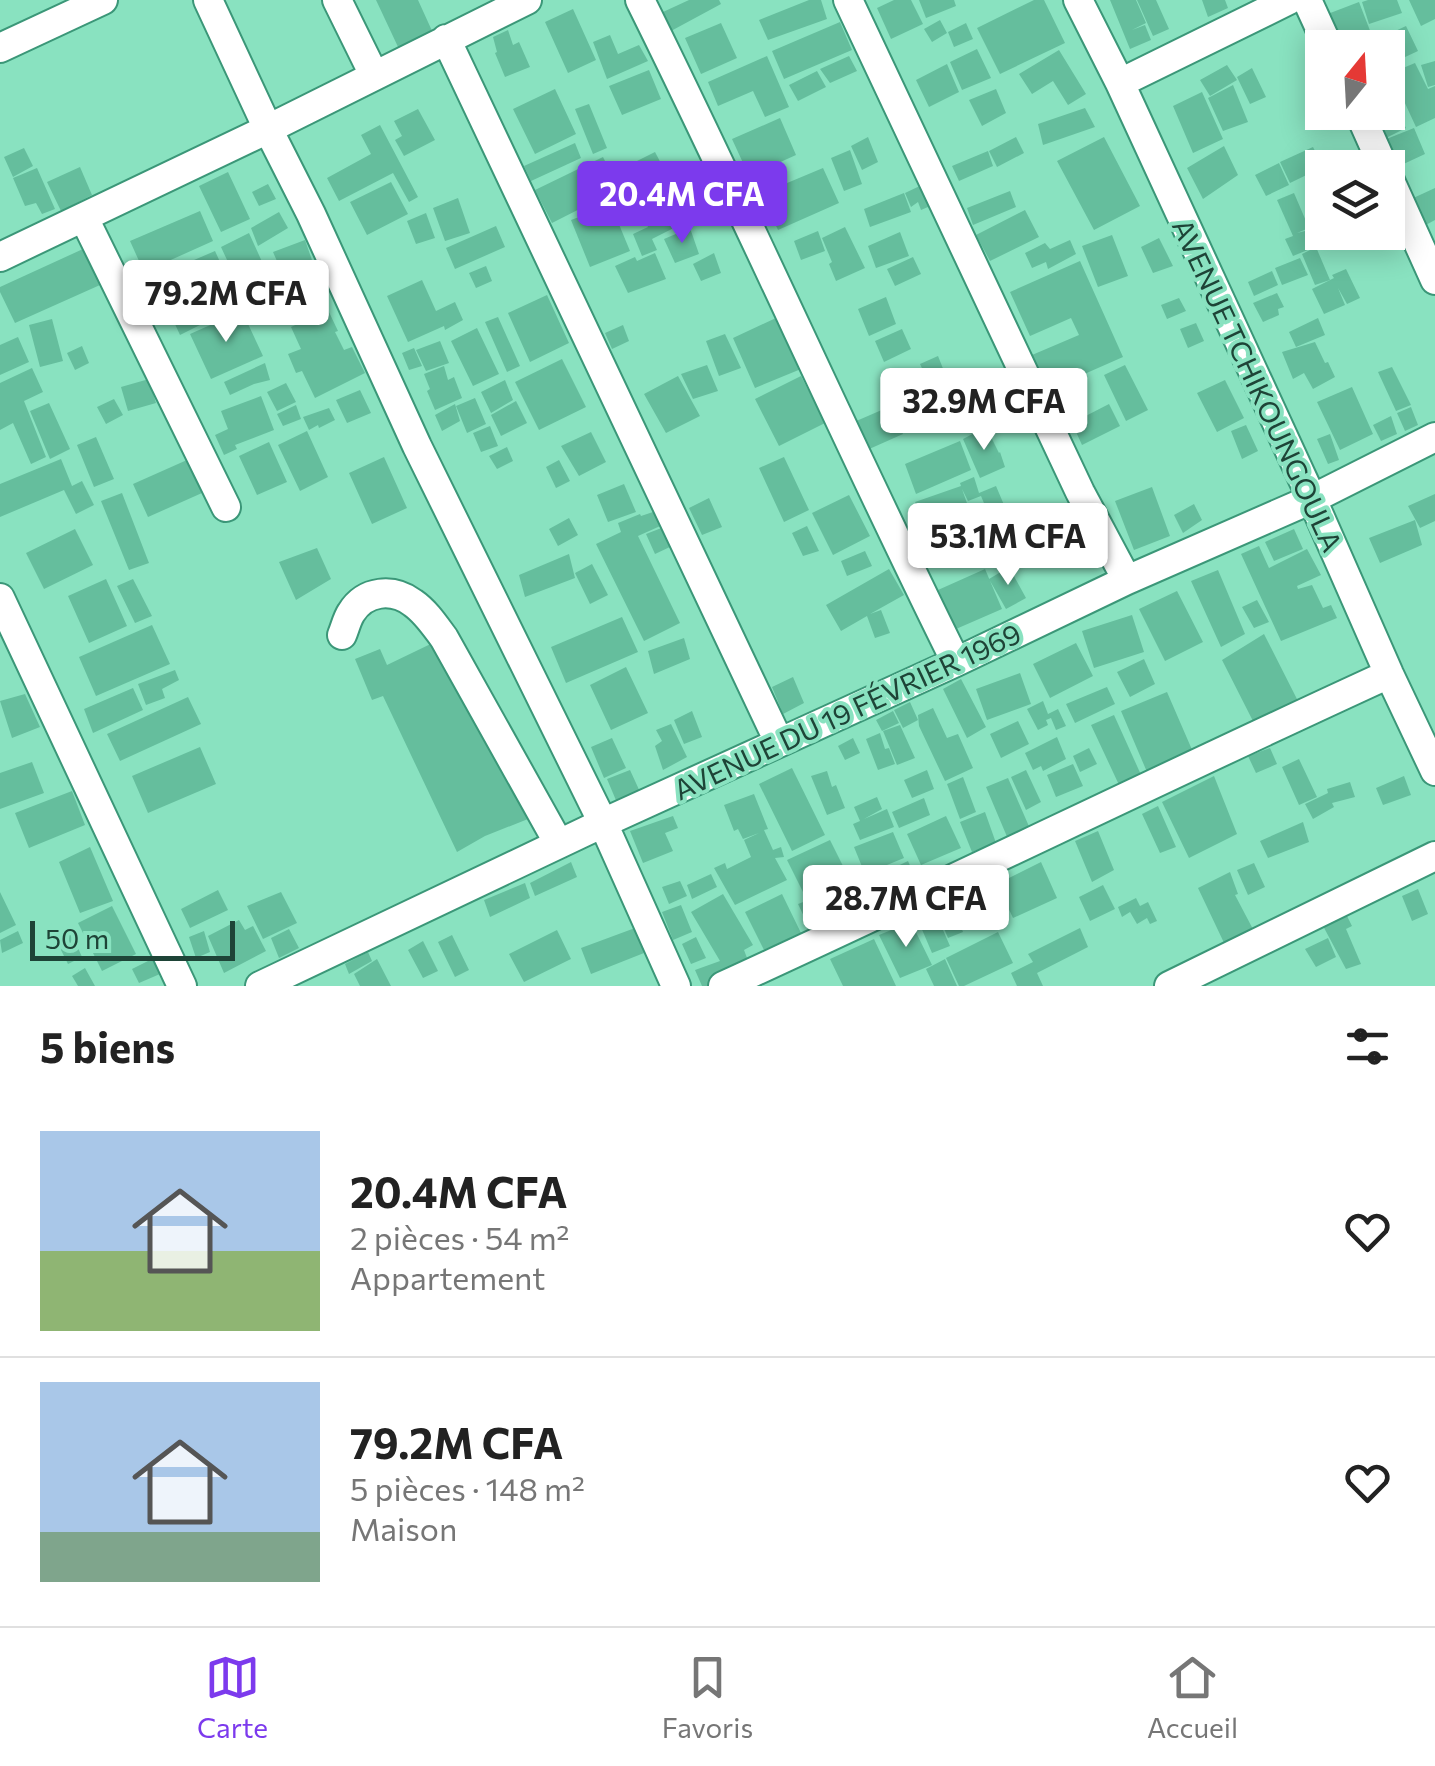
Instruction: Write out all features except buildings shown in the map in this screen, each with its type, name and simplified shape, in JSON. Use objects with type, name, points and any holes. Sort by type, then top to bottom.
[{"type":"street","points":[[0,48],[103,0]]},
{"type":"street","points":[[208,0],[416,446],[603,823],[676,986]]},
{"type":"street","points":[[337,0],[374,75]]},
{"type":"street","points":[[0,257],[268,130],[527,0]]},
{"type":"street","points":[[640,0],[956,662]]},
{"type":"street","points":[[848,0],[1080,492],[1127,580]]},
{"type":"street","name":"AVENUE TCHIKOUNGOULA","points":[[1078,0],[1435,771]]},
{"type":"street","points":[[1120,84],[1289,0]]},
{"type":"street","points":[[1307,0],[1321,30]]},
{"type":"street","points":[[446,39],[779,742]]},
{"type":"street","points":[[1405,214],[1435,280]]},
{"type":"street","points":[[84,218],[226,507]]},
{"type":"street","name":"AVENUE DU 19 FÉVRIER 1969","points":[[260,986],[1127,580],[1312,499],[1435,438]]},
{"type":"street","points":[[342,635],[350,614],[378,592],[396,593],[422,610],[444,638],[559,844]]},
{"type":"street","points":[[0,598],[182,986]]},
{"type":"street","points":[[723,986],[1388,674]]},
{"type":"street","points":[[1169,986],[1435,856]]}]
